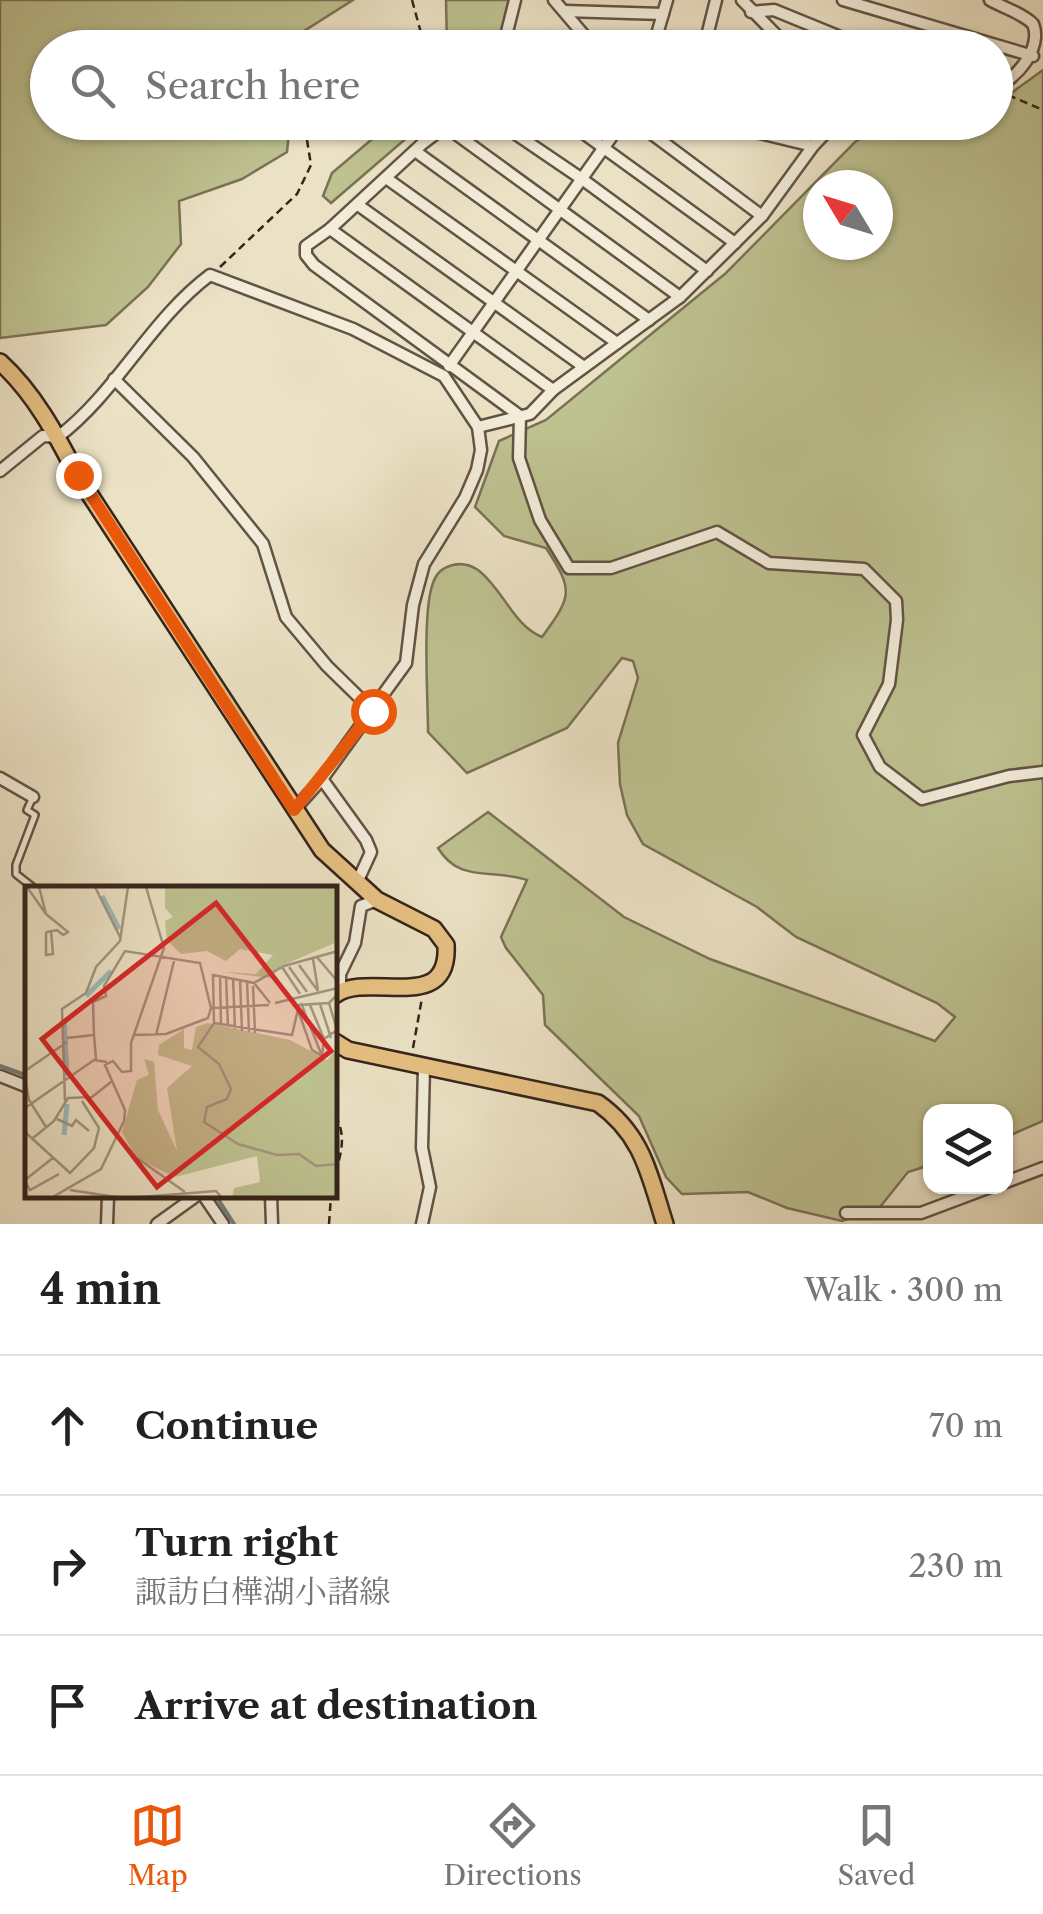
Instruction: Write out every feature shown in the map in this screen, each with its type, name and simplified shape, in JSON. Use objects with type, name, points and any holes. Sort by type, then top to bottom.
[{"type":"main road","points":[[0,362],[22,382],[78,475],[322,850],[377,900],[434,928],[446,945],[444,966],[438,976],[422,987],[363,986],[338,993]]},
{"type":"main road","points":[[338,1044],[348,1050],[598,1103],[615,1116],[641,1148],[665,1224]]},
{"type":"street","points":[[507,30],[515,0]]},
{"type":"street","points":[[554,0],[580,30]]},
{"type":"street","points":[[657,30],[667,0]]},
{"type":"street","points":[[708,30],[716,0]]},
{"type":"street","points":[[742,0],[770,30]]},
{"type":"street","points":[[843,0],[944,30]]},
{"type":"street","points":[[990,0],[1032,23],[1037,34],[1032,56],[1013,78]]},
{"type":"street","points":[[752,12],[774,10],[823,30]]},
{"type":"street","points":[[564,11],[662,14]]},
{"type":"street","points":[[1013,50],[1032,56]]},
{"type":"street","points":[[429,140],[306,246],[306,255],[314,265],[520,416]]},
{"type":"street","points":[[469,140],[680,297]]},
{"type":"street","points":[[525,140],[708,272]]},
{"type":"street","points":[[592,140],[734,243]]},
{"type":"street","points":[[444,376],[610,140]]},
{"type":"street","points":[[655,140],[762,216]]},
{"type":"street","points":[[788,140],[812,146]]},
{"type":"street","points":[[478,428],[530,414],[553,390],[680,297],[762,216],[818,140]]},
{"type":"street","points":[[416,151],[649,320]]},
{"type":"street","points":[[386,178],[617,343]]},
{"type":"street","points":[[358,204],[584,367]]},
{"type":"street","points":[[330,229],[553,390]]},
{"type":"street","points":[[0,471],[43,436],[58,437],[78,422],[158,324],[210,275],[352,329],[444,376],[478,428],[481,450],[477,470],[424,564],[413,605],[406,663],[322,779],[294,810]]},
{"type":"street","points":[[114,380],[192,456],[263,544],[286,617],[327,666],[373,711]]},
{"type":"street","points":[[520,416],[519,458],[540,520],[570,568],[611,568],[717,532],[769,563],[864,569],[896,601],[889,684],[863,736],[880,767],[922,799],[1009,776],[1043,772]]},
{"type":"street","points":[[0,778],[33,797]]},
{"type":"street","points":[[322,779],[366,840],[370,852],[360,876]]},
{"type":"street","points":[[338,987],[356,943],[361,906],[377,900]]},
{"type":"street","points":[[419,1066],[422,1148],[430,1187],[422,1224]]},
{"type":"street","points":[[0,1076],[25,1086]]},
{"type":"street","points":[[1013,1179],[1043,1168]]},
{"type":"street","points":[[846,1213],[921,1213],[972,1194]]},
{"type":"street","points":[[107,1224],[108,1199]]},
{"type":"street","points":[[157,1224],[192,1199]]},
{"type":"street","points":[[206,1199],[223,1224]]},
{"type":"street","points":[[271,1199],[272,1224]]},
{"type":"lane","points":[[31,886],[16,874],[16,865],[35,816],[27,810],[33,797]]},
{"type":"path","points":[[412,0],[421,30]]},
{"type":"path","points":[[1013,96],[1043,110]]},
{"type":"path","points":[[210,275],[296,194],[311,164],[307,140]]},
{"type":"path","points":[[419,1066],[413,1046],[422,987]]},
{"type":"path","points":[[338,1120],[343,1145],[338,1163]]},
{"type":"path","points":[[329,1224],[331,1199]]},
{"type":"green space","points":[[0,0],[353,0],[306,30],[30,30],[30,140],[288,140],[287,152],[242,179],[179,201],[181,244],[148,287],[106,325],[0,338]]},
{"type":"green space","points":[[446,0],[514,0],[505,30],[447,30]]},
{"type":"green space","points":[[1043,70],[1043,1121],[1013,1134],[1013,1104],[923,1104],[923,1167],[908,1172],[880,1207],[842,1221],[787,1208],[748,1192],[682,1194],[666,1177],[639,1116],[545,1025],[543,995],[506,948],[501,937],[527,880],[466,871],[438,848],[488,812],[624,917],[710,959],[935,1041],[955,1017],[937,1003],[796,937],[757,907],[643,844],[627,815],[620,784],[618,743],[638,678],[633,661],[622,658],[567,728],[467,773],[428,732],[427,634],[430,596],[440,571],[458,564],[478,570],[523,624],[542,637],[564,602],[565,584],[546,548],[504,536],[475,507],[499,441],[546,420],[726,273],[803,195],[803,260],[893,260],[893,170],[827,170],[858,140],[1013,140],[1013,92]]},
{"type":"green space","points":[[371,140],[404,140],[331,203],[323,196],[332,173]]},
{"type":"waterway","points":[[0,1066],[25,1075]]},
{"type":"waterway","points":[[218,1199],[234,1224]]},
{"type":"route","points":[[78,475],[294,810],[373,711]]}]
